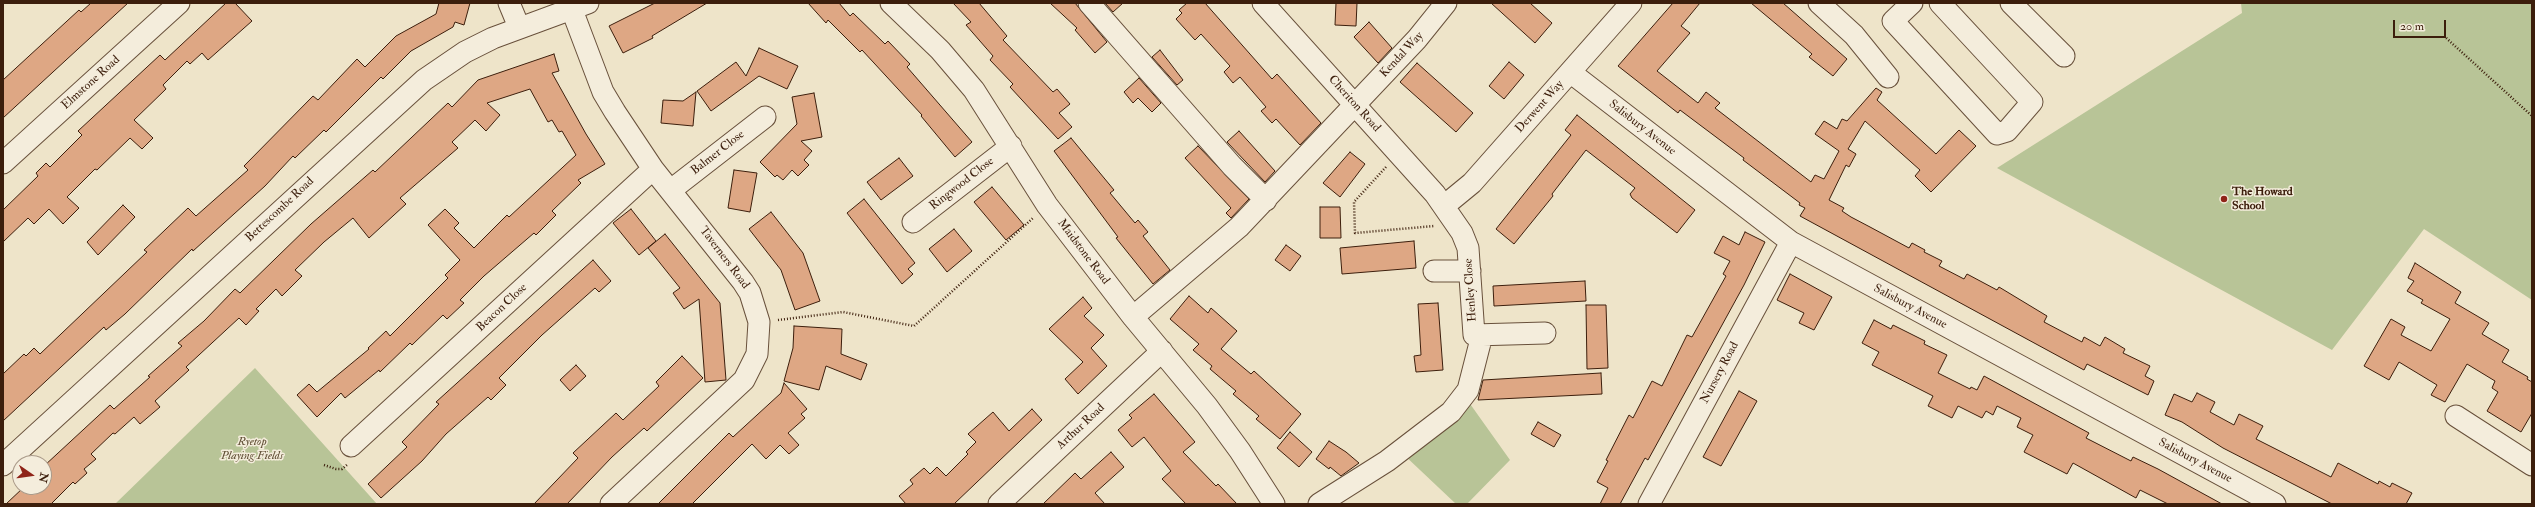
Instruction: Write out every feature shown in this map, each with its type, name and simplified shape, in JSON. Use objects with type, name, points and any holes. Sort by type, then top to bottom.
[{"type":"street","name":"Elmstone Road","points":[[3,163],[179,3]]},
{"type":"street","points":[[509,3],[519,27]]},
{"type":"street","name":"Maidstone Road","points":[[891,3],[951,62],[984,104],[1047,205],[1133,318],[1162,351],[1240,451],[1274,504]]},
{"type":"street","points":[[1089,3],[1232,166],[1266,200]]},
{"type":"street","name":"Kendal Way","points":[[1133,318],[1239,226],[1266,200],[1417,39],[1446,3]]},
{"type":"street","name":"Derwent Way","points":[[1444,206],[1472,183],[1632,3]]},
{"type":"street","points":[[1819,3],[1854,35],[1888,77]]},
{"type":"street","points":[[1912,3],[1893,21],[1997,134],[2007,131],[2032,102],[1940,3]]},
{"type":"street","points":[[2011,3],[2064,56]]},
{"type":"street","name":"Cheriton Road","points":[[1267,4],[1444,206]]},
{"type":"street","name":"Bettescombe Road","points":[[3,464],[419,84],[465,52],[519,27],[580,7]]},
{"type":"street","name":"Taverners Road","points":[[580,7],[603,92],[653,169],[672,190],[750,293],[759,322],[757,354],[744,380],[611,504]]},
{"type":"street","name":"Salisbury Avenue","points":[[1570,72],[1791,242],[2275,504]]},
{"type":"street","name":"Balmer Close","points":[[672,190],[765,117]]},
{"type":"street","name":"Ringwood Close","points":[[913,222],[1011,146]]},
{"type":"street","name":"Beacon Close","points":[[351,446],[653,169]]},
{"type":"street","name":"Henley Close","points":[[1444,206],[1466,240],[1470,271],[1474,336],[1545,333]]},
{"type":"street","name":"Nursery Road","points":[[1649,504],[1791,242]]},
{"type":"street","points":[[1434,271],[1470,271]]},
{"type":"street","points":[[1319,504],[1387,461],[1451,412],[1468,390],[1482,335]]},
{"type":"street","name":"Arthur Road","points":[[999,504],[1162,351]]},
{"type":"street","points":[[2456,416],[2532,465]]},
{"type":"path","points":[[2444,36],[2532,116]]},
{"type":"path","points":[[1399,153],[1354,202],[1355,233],[1456,224]]},
{"type":"path","points":[[759,322],[843,312],[914,326],[1047,205]]},
{"type":"green space","points":[[2241,3],[2532,3],[2532,300],[2424,229],[2332,350],[1997,168],[2242,13]]},
{"type":"green space","name":"Ryetop Playing Fields","points":[[255,368],[377,504],[115,504]]},
{"type":"green space","points":[[1468,401],[1510,460],[1467,504],[1456,504],[1402,453]]},
{"type":"building","points":[[91,3],[128,3],[3,118],[3,80],[79,10],[81,12]]},
{"type":"building","points":[[226,3],[235,3],[252,21],[208,60],[202,53],[190,64],[187,61],[163,85],[166,89],[134,120],[153,138],[142,149],[130,138],[97,170],[95,169],[67,197],[79,208],[63,224],[49,209],[34,224],[28,218],[3,242],[3,210],[38,176],[36,173],[46,163],[50,167],[82,135],[78,131],[160,55],[165,60]]},
{"type":"building","points":[[439,3],[470,3],[464,25],[455,22],[453,27],[411,51],[383,79],[381,77],[326,132],[324,130],[295,158],[293,156],[265,186],[193,251],[192,249],[125,314],[106,330],[104,327],[3,421],[3,374],[24,354],[26,356],[34,348],[40,354],[147,252],[144,250],[188,208],[196,216],[248,170],[244,166],[313,96],[318,100],[357,59],[365,67],[396,36],[436,14]]},
{"type":"building","points":[[655,3],[707,3],[652,36],[653,38],[623,53],[609,26]]},
{"type":"building","points":[[808,3],[839,3],[850,16],[853,13],[885,44],[888,41],[910,64],[907,67],[972,142],[955,157],[921,116],[922,115],[862,50],[860,52],[828,20],[826,23]]},
{"type":"building","points":[[953,3],[979,3],[1007,36],[1003,40],[1053,92],[1057,89],[1070,104],[1059,113],[1072,127],[1058,139],[1010,87],[1013,84],[990,60],[993,56],[966,25],[971,22]]},
{"type":"building","points":[[1050,3],[1075,3],[1107,42],[1095,53],[1075,30],[1077,28]]},
{"type":"building","points":[[1105,3],[1123,3],[1113,12]]},
{"type":"building","points":[[1187,3],[1205,3],[1272,79],[1277,74],[1321,123],[1300,145],[1276,119],[1272,123],[1261,111],[1266,107],[1240,77],[1233,83],[1224,72],[1230,66],[1201,34],[1195,40],[1176,19],[1182,13],[1179,10]]},
{"type":"building","points":[[1336,3],[1357,3],[1356,26],[1335,25]]},
{"type":"building","points":[[1491,3],[1530,3],[1552,23],[1535,43]]},
{"type":"building","points":[[1673,3],[1700,3],[1681,26],[1690,33],[1657,71],[1698,103],[1706,92],[1720,103],[1715,108],[1811,182],[1815,175],[1824,179],[1839,151],[1815,134],[1824,121],[1837,129],[1842,119],[1847,121],[1876,88],[1882,92],[1877,100],[1936,154],[1959,130],[1976,146],[1931,192],[1915,176],[1920,170],[1865,121],[1848,149],[1856,154],[1849,167],[1846,165],[1829,200],[1844,208],[1842,211],[1851,217],[1909,248],[1912,243],[1925,250],[1924,252],[1942,261],[1939,266],[1964,279],[1967,274],[1997,290],[1999,287],[2047,316],[2044,322],[2082,342],[2084,337],[2100,346],[2105,337],[2125,349],[2123,353],[2150,366],[2145,376],[2154,381],[2148,395],[2087,364],[2084,370],[1800,216],[1805,208],[1799,205],[1800,203],[1743,160],[1744,158],[1680,110],[1678,113],[1618,66]]},
{"type":"building","points":[[1751,3],[1783,3],[1847,59],[1833,76],[1809,57],[1812,54]]},
{"type":"building","points":[[1369,22],[1392,48],[1378,63],[1354,37]]},
{"type":"building","points":[[759,48],[798,66],[787,89],[759,76],[711,111],[697,91],[736,62],[746,76]]},
{"type":"building","points":[[1160,50],[1183,80],[1177,85],[1152,57]]},
{"type":"building","points":[[554,54],[559,71],[552,73],[586,134],[605,164],[578,180],[581,183],[552,211],[556,215],[536,235],[534,233],[484,276],[460,300],[464,303],[447,319],[443,315],[412,345],[410,343],[380,372],[379,370],[345,398],[341,393],[317,417],[297,395],[309,384],[317,392],[369,349],[368,348],[386,331],[390,336],[448,278],[445,275],[460,260],[428,225],[445,209],[459,223],[454,228],[474,248],[507,215],[509,217],[576,155],[562,131],[559,132],[552,120],[548,122],[530,89],[487,103],[500,115],[486,131],[475,120],[452,142],[458,148],[400,198],[406,204],[369,238],[353,218],[324,242],[295,270],[302,276],[282,296],[276,289],[256,309],[259,311],[246,325],[239,318],[186,367],[189,370],[155,401],[160,407],[140,424],[134,417],[115,434],[113,433],[91,454],[96,459],[84,469],[87,473],[75,484],[73,482],[51,504],[6,504],[16,495],[52,495],[52,459],[110,405],[114,409],[150,377],[148,376],[182,346],[178,343],[204,321],[235,289],[240,293],[311,224],[373,170],[375,172],[448,103],[452,107],[478,80]]},
{"type":"building","points":[[1509,62],[1524,75],[1504,99],[1489,86]]},
{"type":"building","points":[[1417,63],[1473,113],[1456,132],[1400,82]]},
{"type":"building","points":[[1139,78],[1161,103],[1152,112],[1138,98],[1133,103],[1124,92]]},
{"type":"building","points":[[696,92],[693,126],[661,123],[663,100],[683,101]]},
{"type":"building","points":[[814,93],[822,137],[801,141],[812,151],[804,160],[809,165],[798,176],[792,170],[783,180],[777,175],[775,177],[760,162],[797,124],[792,97]]},
{"type":"building","points":[[1577,115],[1695,210],[1677,233],[1632,198],[1630,194],[1635,188],[1586,150],[1552,194],[1553,196],[1514,244],[1496,229],[1571,135],[1565,130]]},
{"type":"building","points":[[1239,131],[1275,171],[1265,182],[1227,142]]},
{"type":"building","points":[[1071,138],[1114,190],[1110,193],[1135,223],[1138,220],[1148,232],[1143,236],[1170,270],[1153,284],[1116,238],[1118,237],[1054,151]]},
{"type":"building","points":[[1198,146],[1249,199],[1231,218],[1226,213],[1231,208],[1185,158]]},
{"type":"building","points":[[1350,152],[1365,164],[1340,197],[1323,183]]},
{"type":"building","points":[[899,158],[913,176],[881,200],[867,182]]},
{"type":"building","points":[[734,170],[757,173],[750,212],[728,208]]},
{"type":"building","points":[[992,187],[1024,225],[1006,240],[974,202]]},
{"type":"building","points":[[864,199],[915,263],[908,269],[913,274],[902,284],[847,213]]},
{"type":"building","points":[[123,205],[135,217],[98,255],[87,242]]},
{"type":"building","points":[[1320,207],[1340,207],[1341,238],[1320,238]]},
{"type":"building","points":[[631,209],[656,241],[639,255],[613,223]]},
{"type":"building","points":[[771,212],[803,253],[820,301],[795,310],[781,270],[749,229]]},
{"type":"building","points":[[954,229],[972,251],[947,272],[929,249]]},
{"type":"building","points":[[1745,232],[1765,242],[1744,285],[1648,460],[1645,458],[1620,504],[1600,504],[1608,488],[1597,482],[1608,461],[1606,460],[1629,415],[1633,418],[1652,381],[1662,386],[1687,335],[1692,337],[1726,276],[1723,274],[1730,261],[1714,253],[1723,236],[1739,245]]},
{"type":"building","points":[[665,234],[720,303],[726,380],[705,382],[699,299],[684,309],[673,293],[680,288],[648,248]]},
{"type":"building","points":[[1414,241],[1416,268],[1342,274],[1340,248]]},
{"type":"building","points":[[1286,245],[1301,256],[1290,271],[1275,260]]},
{"type":"building","points":[[593,260],[611,281],[599,292],[595,288],[542,335],[499,378],[506,385],[491,400],[488,397],[446,434],[422,461],[381,498],[368,484],[407,447],[402,442],[439,404],[436,402]]},
{"type":"building","points":[[2415,263],[2461,292],[2455,303],[2489,323],[2482,334],[2509,350],[2502,362],[2528,377],[2527,379],[2532,382],[2532,413],[2521,432],[2487,411],[2498,392],[2492,388],[2495,381],[2467,364],[2445,402],[2431,395],[2437,385],[2399,362],[2389,380],[2364,366],[2391,319],[2405,327],[2401,335],[2431,351],[2450,319],[2421,303],[2423,300],[2407,291],[2414,281],[2408,278]]},
{"type":"building","points":[[1790,274],[1832,297],[1814,330],[1799,323],[1804,313],[1777,300]]},
{"type":"building","points":[[1585,281],[1586,301],[1494,306],[1493,286]]},
{"type":"building","points":[[1189,296],[1208,313],[1211,308],[1237,331],[1221,349],[1251,374],[1254,371],[1301,414],[1280,439],[1256,419],[1259,416],[1233,394],[1236,391],[1210,369],[1212,366],[1193,350],[1199,344],[1170,319]]},
{"type":"building","points":[[1083,297],[1092,308],[1084,316],[1104,335],[1091,348],[1107,366],[1078,394],[1065,379],[1083,362],[1049,329]]},
{"type":"building","points":[[1438,303],[1443,370],[1416,372],[1414,356],[1421,355],[1418,304]]},
{"type":"building","points":[[1586,305],[1606,305],[1608,368],[1587,369]]},
{"type":"building","points":[[1874,320],[1891,329],[1893,325],[1925,341],[1924,344],[1947,355],[1938,373],[1970,389],[1971,387],[1977,390],[1984,376],[2089,433],[2086,438],[2131,461],[2133,457],[2158,469],[2222,504],[2168,504],[2140,490],[2136,498],[2073,463],[2067,474],[2024,452],[2033,435],[2017,427],[2021,418],[1997,406],[1993,415],[1986,411],[1982,418],[1958,406],[1952,418],[1928,406],[1933,396],[1872,365],[1879,352],[1862,343]]},
{"type":"building","points":[[794,326],[842,329],[841,354],[867,364],[861,380],[826,366],[819,390],[784,381],[793,348]]},
{"type":"building","points":[[682,356],[703,378],[647,431],[644,428],[612,457],[567,504],[534,504],[578,458],[573,453],[616,413],[623,420],[659,386],[656,382]]},
{"type":"building","points":[[576,365],[586,376],[570,391],[560,380]]},
{"type":"building","points":[[1601,373],[1602,394],[1478,400],[1483,380]]},
{"type":"building","points":[[784,383],[807,409],[801,414],[805,418],[788,433],[799,445],[789,454],[780,445],[766,459],[752,444],[692,504],[658,504],[729,433],[733,437],[781,393]]},
{"type":"building","points":[[1739,391],[1757,401],[1721,466],[1703,457]]},
{"type":"building","points":[[2197,393],[2215,402],[2210,412],[2234,425],[2239,414],[2263,426],[2256,439],[2331,477],[2338,463],[2378,484],[2379,481],[2390,487],[2392,483],[2412,493],[2406,504],[2332,504],[2223,448],[2182,422],[2165,415],[2174,394],[2192,402]]},
{"type":"building","points":[[1154,394],[1195,442],[1183,452],[1216,486],[1218,484],[1237,504],[1186,504],[1162,479],[1171,471],[1144,437],[1132,447],[1118,430],[1132,418],[1129,415]]},
{"type":"building","points":[[1032,409],[1042,420],[954,504],[906,504],[899,496],[913,484],[910,480],[924,468],[930,474],[937,467],[946,476],[968,454],[966,452],[976,442],[968,434],[993,412],[1009,431]]},
{"type":"building","points":[[1538,422],[1561,435],[1554,447],[1531,434]]},
{"type":"building","points":[[1290,432],[1312,452],[1299,467],[1277,448]]},
{"type":"building","points":[[1329,441],[1359,463],[1341,476],[1330,467],[1329,469],[1316,459]]},
{"type":"building","points":[[1111,452],[1124,467],[1095,493],[1105,504],[1043,504],[1075,473],[1081,479]]},
{"type":"place","name":"The Howard School","points":[[2224,199]]}]
